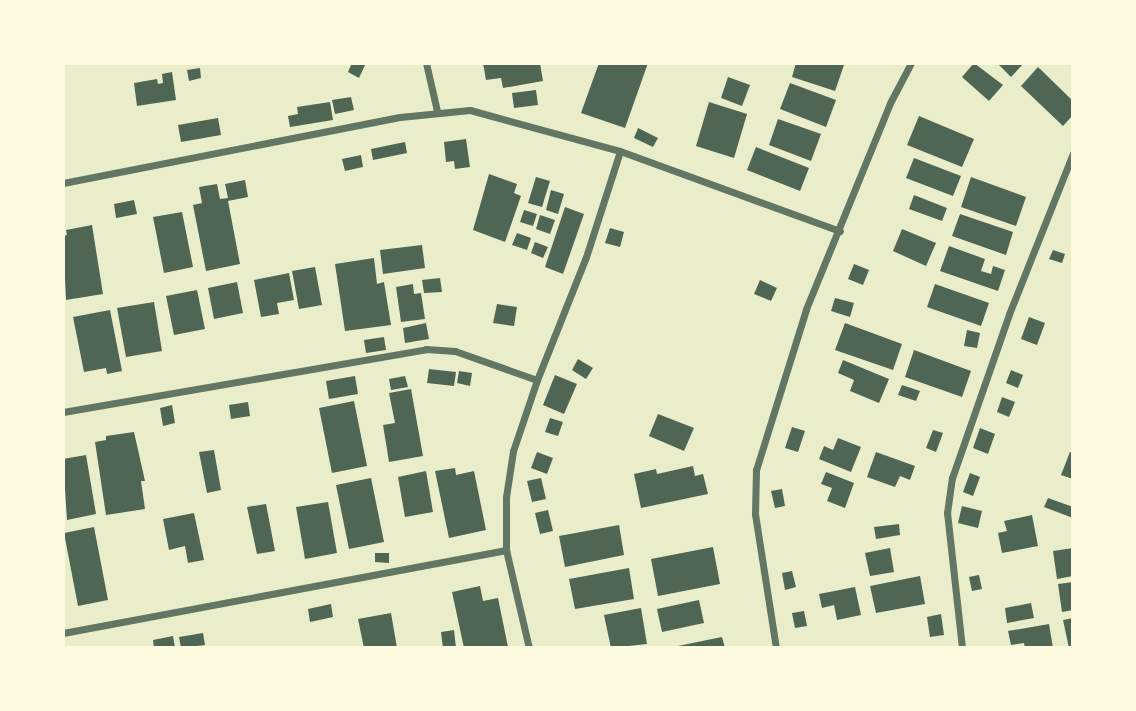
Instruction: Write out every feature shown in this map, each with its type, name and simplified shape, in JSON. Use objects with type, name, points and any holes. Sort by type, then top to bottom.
[{"type":"street","points":[[426,63],[437,111]]},
{"type":"street","points":[[776,648],[755,514],[756,470],[806,309],[890,103],[911,63]]},
{"type":"street","points":[[63,183],[437,111],[470,110],[620,151],[840,231]]},
{"type":"street","points":[[529,648],[506,550],[506,497],[513,451],[537,380],[586,257],[620,151]]},
{"type":"street","points":[[962,648],[947,513],[952,478],[1009,314],[1073,153]]},
{"type":"street","points":[[63,412],[426,349],[455,351],[537,380]]},
{"type":"street","points":[[63,633],[506,550]]},
{"type":"building","points":[[352,63],[366,63],[359,78],[348,72]]},
{"type":"building","points":[[483,63],[540,63],[543,81],[503,88],[501,78],[486,80]]},
{"type":"building","points":[[599,63],[648,63],[625,128],[581,113]]},
{"type":"building","points":[[796,63],[844,65],[835,91],[792,77]]},
{"type":"building","points":[[974,63],[1003,85],[989,101],[962,77]]},
{"type":"building","points":[[997,63],[1024,63],[1011,77]]},
{"type":"building","points":[[1038,67],[1073,101],[1073,115],[1063,126],[1021,86]]},
{"type":"building","points":[[200,68],[201,78],[189,81],[187,70]]},
{"type":"building","points":[[172,72],[176,100],[137,106],[134,83],[157,79],[158,84],[163,83],[162,74]]},
{"type":"building","points":[[728,77],[750,85],[742,106],[721,98]]},
{"type":"building","points":[[790,83],[836,100],[826,127],[780,109]]},
{"type":"building","points":[[536,90],[538,105],[514,108],[512,93]]},
{"type":"building","points":[[351,97],[354,110],[335,114],[332,100]]},
{"type":"building","points":[[330,102],[333,120],[290,127],[288,116],[298,114],[297,107]]},
{"type":"building","points":[[709,102],[747,114],[734,158],[696,146]]},
{"type":"building","points":[[919,116],[974,139],[962,167],[907,145]]},
{"type":"building","points":[[218,118],[221,135],[181,142],[178,125]]},
{"type":"building","points":[[778,119],[821,134],[811,161],[769,145]]},
{"type":"building","points":[[638,128],[658,138],[653,147],[634,138]]},
{"type":"building","points":[[466,139],[470,167],[455,169],[454,161],[446,162],[444,142]]},
{"type":"building","points":[[405,142],[407,153],[373,160],[371,149]]},
{"type":"building","points":[[756,147],[809,168],[800,191],[747,170]]},
{"type":"building","points":[[361,155],[363,167],[345,171],[342,159]]},
{"type":"building","points":[[914,158],[961,176],[953,196],[906,178]]},
{"type":"building","points":[[489,174],[517,184],[514,193],[521,196],[505,242],[473,230]]},
{"type":"building","points":[[536,177],[550,181],[542,207],[528,203]]},
{"type":"building","points":[[971,177],[1026,197],[1016,226],[961,207]]},
{"type":"building","points":[[245,180],[248,197],[228,201],[240,264],[206,271],[193,205],[202,203],[199,187],[217,184],[220,199],[228,198],[225,184]]},
{"type":"building","points":[[551,190],[564,194],[558,214],[546,210]]},
{"type":"building","points":[[914,195],[947,208],[942,221],[909,209]]},
{"type":"building","points":[[134,200],[137,214],[116,218],[114,204]]},
{"type":"building","points":[[565,207],[584,214],[563,274],[545,267]]},
{"type":"building","points":[[524,210],[537,214],[533,226],[520,222]]},
{"type":"building","points":[[182,212],[193,267],[164,273],[153,217]]},
{"type":"building","points":[[960,214],[1013,232],[1006,255],[952,236]]},
{"type":"building","points":[[540,215],[555,220],[550,234],[536,229]]},
{"type":"building","points":[[92,225],[103,294],[66,300],[63,236],[67,235],[66,230]]},
{"type":"building","points":[[610,228],[624,232],[620,247],[605,243]]},
{"type":"building","points":[[902,229],[936,243],[926,266],[893,251]]},
{"type":"building","points":[[517,233],[531,238],[527,250],[512,245]]},
{"type":"building","points":[[535,242],[548,247],[543,258],[531,253]]},
{"type":"building","points":[[422,245],[425,268],[383,274],[380,250]]},
{"type":"building","points":[[949,246],[985,259],[981,271],[991,274],[993,266],[1005,270],[998,291],[940,271]]},
{"type":"building","points":[[1053,250],[1065,254],[1062,263],[1049,259]]},
{"type":"building","points":[[374,258],[377,284],[384,282],[391,325],[345,331],[335,264]]},
{"type":"building","points":[[854,264],[869,270],[863,285],[848,279]]},
{"type":"building","points":[[315,267],[322,305],[299,309],[292,271]]},
{"type":"building","points":[[289,273],[294,300],[277,303],[279,314],[261,317],[254,280]]},
{"type":"building","points":[[440,278],[442,292],[424,293],[422,280]]},
{"type":"building","points":[[760,280],[777,288],[771,301],[754,294]]},
{"type":"building","points":[[237,282],[243,313],[214,319],[208,288]]},
{"type":"building","points":[[413,284],[414,294],[421,293],[425,319],[401,322],[396,287]]},
{"type":"building","points":[[935,284],[989,303],[981,326],[927,307]]},
{"type":"building","points":[[197,290],[205,329],[174,335],[166,296]]},
{"type":"building","points":[[835,298],[854,303],[850,317],[831,311]]},
{"type":"building","points":[[154,302],[162,351],[126,357],[117,308]]},
{"type":"building","points":[[497,304],[517,307],[514,326],[493,323]]},
{"type":"building","points":[[110,310],[122,371],[107,374],[106,368],[84,372],[73,317]]},
{"type":"building","points":[[1029,317],[1045,323],[1037,345],[1021,339]]},
{"type":"building","points":[[426,323],[429,339],[405,343],[403,328]]},
{"type":"building","points":[[845,323],[902,344],[893,370],[835,350]]},
{"type":"building","points":[[967,330],[980,333],[977,348],[964,346]]},
{"type":"building","points":[[384,337],[386,350],[366,353],[364,340]]},
{"type":"building","points":[[914,350],[971,371],[962,397],[905,377]]},
{"type":"building","points":[[578,359],[593,368],[586,379],[572,370]]},
{"type":"building","points":[[843,360],[889,379],[879,403],[850,391],[854,380],[838,373]]},
{"type":"building","points":[[429,369],[456,372],[454,386],[427,383]]},
{"type":"building","points":[[1011,370],[1023,375],[1018,388],[1006,383]]},
{"type":"building","points":[[459,371],[472,373],[470,386],[457,383]]},
{"type":"building","points":[[555,375],[577,384],[564,414],[543,405]]},
{"type":"building","points":[[355,376],[358,394],[329,399],[326,381]]},
{"type":"building","points":[[405,376],[408,387],[391,390],[389,379]]},
{"type":"building","points":[[902,385],[920,391],[916,401],[898,395]]},
{"type":"building","points":[[411,389],[423,456],[389,462],[383,425],[395,423],[389,393]]},
{"type":"building","points":[[1002,397],[1015,402],[1009,417],[997,412]]},
{"type":"building","points":[[354,401],[367,466],[332,473],[319,408]]},
{"type":"building","points":[[248,402],[250,416],[231,419],[229,405]]},
{"type":"building","points":[[172,405],[175,423],[163,426],[160,408]]},
{"type":"building","points":[[658,414],[694,428],[684,451],[649,436]]},
{"type":"building","points":[[550,418],[563,422],[558,436],[545,432]]},
{"type":"building","points":[[792,427],[805,431],[798,452],[785,448]]},
{"type":"building","points":[[980,428],[995,434],[988,454],[973,448]]},
{"type":"building","points":[[933,430],[943,433],[936,452],[926,448]]},
{"type":"building","points":[[134,432],[145,481],[141,481],[145,509],[106,515],[95,442],[106,440],[106,436]]},
{"type":"building","points":[[838,438],[861,447],[851,472],[819,459],[824,446],[833,450]]},
{"type":"building","points":[[214,450],[221,490],[207,493],[199,452]]},
{"type":"building","points":[[537,452],[553,458],[547,474],[531,468]]},
{"type":"building","points":[[876,452],[915,466],[910,480],[900,476],[895,487],[867,477]]},
{"type":"building","points":[[1070,452],[1073,453],[1073,479],[1061,475]]},
{"type":"building","points":[[86,455],[96,514],[67,520],[63,459]]},
{"type":"building","points":[[693,466],[695,476],[703,474],[708,494],[641,508],[634,474],[656,469],[657,474]]},
{"type":"building","points":[[455,468],[456,475],[474,471],[486,530],[449,538],[435,471]]},
{"type":"building","points":[[426,471],[433,512],[405,517],[398,477]]},
{"type":"building","points":[[826,472],[854,483],[845,508],[827,501],[832,488],[821,484]]},
{"type":"building","points":[[970,473],[980,477],[973,496],[963,492]]},
{"type":"building","points":[[371,478],[384,542],[349,549],[336,485]]},
{"type":"building","points":[[541,478],[546,499],[532,502],[527,481]]},
{"type":"building","points":[[782,489],[785,506],[775,508],[771,491]]},
{"type":"building","points":[[1048,498],[1073,507],[1073,518],[1044,507]]},
{"type":"building","points":[[328,502],[337,553],[305,559],[296,507]]},
{"type":"building","points":[[266,504],[275,551],[257,554],[247,507]]},
{"type":"building","points":[[962,506],[982,511],[978,528],[958,523]]},
{"type":"building","points":[[548,510],[553,531],[540,534],[535,513]]},
{"type":"building","points":[[194,513],[204,560],[188,563],[185,546],[169,550],[163,519]]},
{"type":"building","points":[[1032,515],[1038,546],[1002,553],[998,533],[1007,531],[1004,521]]},
{"type":"building","points":[[899,524],[900,535],[876,539],[874,527]]},
{"type":"building","points":[[619,525],[624,555],[565,567],[559,536]]},
{"type":"building","points":[[94,527],[108,600],[78,606],[64,533]]},
{"type":"building","points":[[713,547],[720,584],[658,596],[651,559]]},
{"type":"building","points":[[890,548],[894,572],[870,576],[865,553]]},
{"type":"building","points":[[1073,548],[1073,576],[1057,579],[1053,551]]},
{"type":"building","points":[[375,553],[389,553],[389,563],[375,562]]},
{"type":"building","points":[[629,568],[634,599],[575,609],[569,579]]},
{"type":"building","points":[[792,571],[796,587],[785,590],[782,573]]},
{"type":"building","points":[[979,575],[982,589],[972,591],[969,577]]},
{"type":"building","points":[[920,576],[925,604],[876,613],[870,586]]},
{"type":"building","points":[[1073,582],[1073,610],[1062,612],[1058,584]]},
{"type":"building","points":[[480,586],[483,601],[498,598],[508,647],[464,648],[452,592]]},
{"type":"building","points":[[855,587],[861,615],[837,620],[834,605],[822,608],[819,594]]},
{"type":"building","points":[[699,600],[704,623],[662,632],[657,609]]},
{"type":"building","points":[[1031,603],[1034,618],[1007,623],[1005,608]]},
{"type":"building","points":[[331,604],[333,617],[310,622],[308,609]]},
{"type":"building","points":[[641,608],[647,644],[611,648],[604,615]]},
{"type":"building","points":[[804,611],[807,626],[795,628],[792,613]]},
{"type":"building","points":[[391,613],[397,648],[364,648],[358,619]]},
{"type":"building","points":[[941,614],[944,635],[930,637],[927,617]]},
{"type":"building","points":[[1073,618],[1073,648],[1069,648],[1063,620]]},
{"type":"building","points":[[1049,624],[1053,648],[1025,648],[1024,643],[1011,645],[1008,631]]},
{"type":"building","points":[[454,630],[456,648],[443,648],[441,632]]},
{"type":"building","points":[[203,633],[205,645],[181,648],[179,637]]},
{"type":"building","points":[[173,636],[175,648],[154,648],[153,640]]},
{"type":"building","points":[[722,637],[725,648],[673,648],[673,647]]}]
